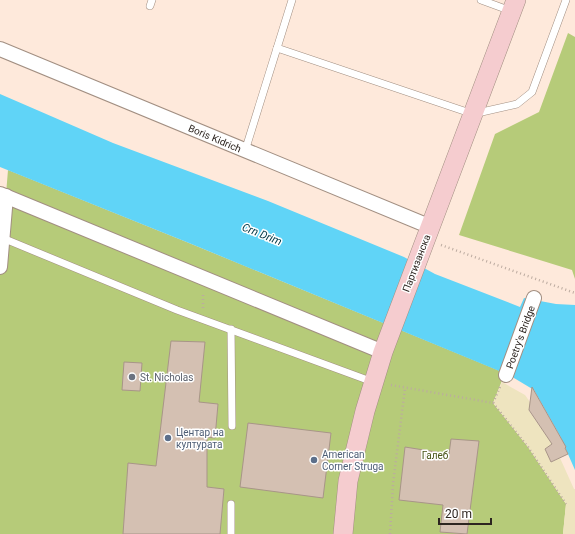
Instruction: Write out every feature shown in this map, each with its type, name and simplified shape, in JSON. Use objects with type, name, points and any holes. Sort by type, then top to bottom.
[{"type":"main road","name":"Партизанска","points":[[343,534],[348,481],[373,382],[514,5]]},
{"type":"street","name":"Boris Kidrich","points":[[0,49],[245,151],[428,233]]},
{"type":"street","points":[[0,267],[3,195],[383,352]]},
{"type":"street","name":"Poetry's Bridge","points":[[506,375],[534,298]]},
{"type":"lane","points":[[245,151],[292,0]]},
{"type":"lane","points":[[481,0],[514,5]]},
{"type":"lane","points":[[277,48],[473,114],[517,104],[532,92],[566,0]]},
{"type":"lane","points":[[1,237],[170,307],[373,382]]},
{"type":"lane","points":[[231,329],[232,426]]},
{"type":"lane","points":[[231,504],[231,534]]},
{"type":"path","points":[[428,233],[575,293]]},
{"type":"path","points":[[202,319],[204,278]]},
{"type":"path","points":[[493,403],[506,375]]},
{"type":"path","points":[[373,382],[493,403],[528,447],[566,504]]},
{"type":"path","points":[[390,534],[393,484],[405,388]]},
{"type":"green space","points":[[568,33],[575,37],[575,279],[572,270],[459,235],[495,134],[539,112]]},
{"type":"green space","name":"Галеб","points":[[8,170],[505,373],[493,403],[528,447],[566,504],[563,534],[0,534],[0,267]]},
{"type":"sand","points":[[502,382],[525,395],[530,402],[529,411],[552,444],[545,449],[551,462],[560,458],[575,489],[575,534],[563,534],[566,504],[528,447],[493,403]]},
{"type":"water","name":"Crn Drim","points":[[0,94],[113,143],[268,201],[404,257],[435,274],[520,307],[524,298],[556,304],[575,305],[575,470],[560,436],[534,390],[509,375],[0,167]]},
{"type":"building","name":"Центар на културата","points":[[171,341],[205,342],[199,402],[218,404],[215,438],[207,437],[207,487],[224,489],[220,534],[123,534],[128,463],[156,466]]},
{"type":"building","name":"St. Nicholas","points":[[124,362],[142,363],[140,391],[122,390]]},
{"type":"building","points":[[532,387],[566,447],[565,448],[568,454],[551,462],[545,449],[552,444],[529,410]]},
{"type":"building","points":[[248,423],[331,433],[323,498],[240,487]]},
{"type":"building","points":[[451,439],[479,441],[467,534],[440,532],[443,505],[399,500],[405,447],[449,454]]},
{"type":"place","name":"St. Nicholas","points":[[132,377]]},
{"type":"place","name":"Центар на културата","points":[[168,438]]},
{"type":"place","name":"American Corner Struga","points":[[314,460]]}]
